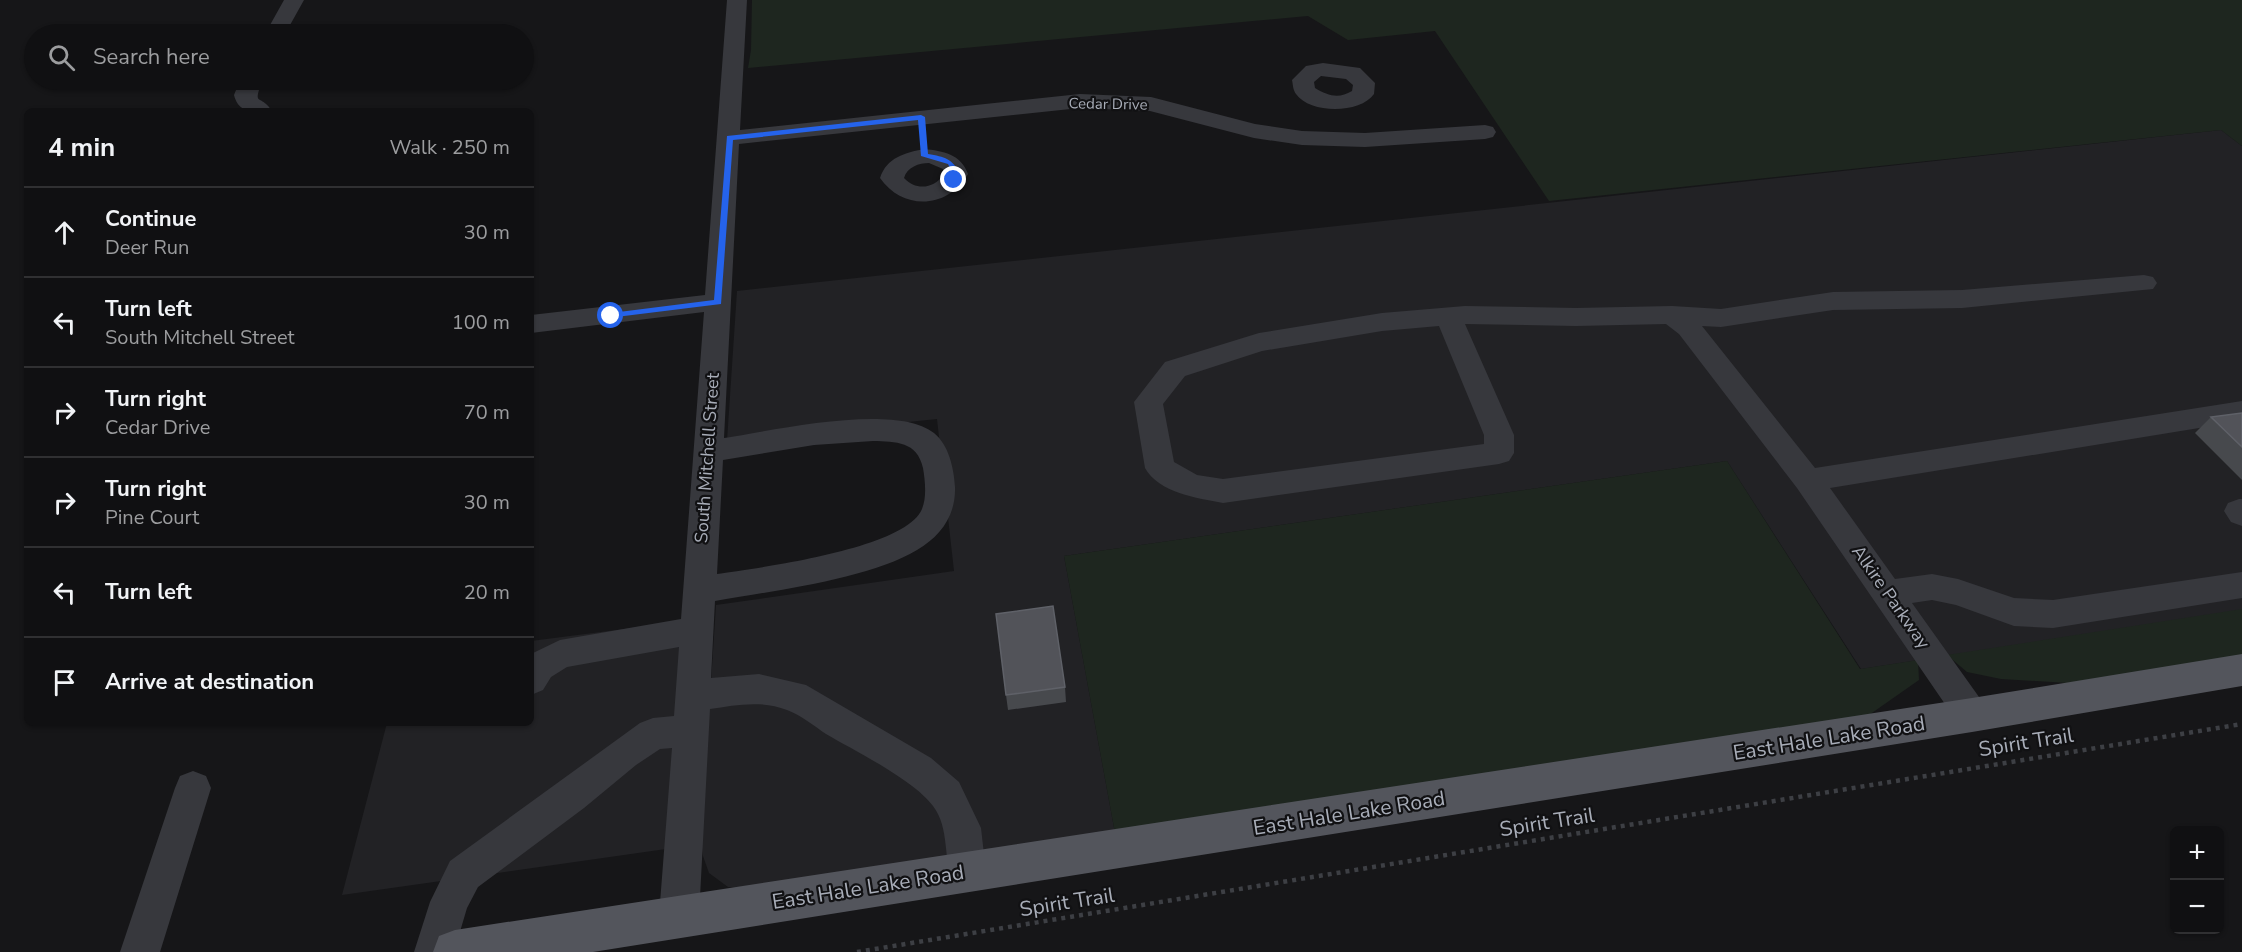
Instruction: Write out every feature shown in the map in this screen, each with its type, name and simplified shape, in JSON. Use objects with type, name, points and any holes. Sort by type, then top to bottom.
[{"type":"main road","name":"East Hale Lake Road","points":[[454,952],[1972,715],[2242,670]]},
{"type":"street","points":[[281,24],[294,0]]},
{"type":"street","name":"South Mitchell Street","points":[[679,916],[737,0]]},
{"type":"street","points":[[247,90],[245,95],[247,103],[256,108]]},
{"type":"street","name":"Cedar Drive","points":[[729,138],[1080,101],[1126,101],[1173,108],[1254,131],[1302,138],[1352,140],[1485,132]]},
{"type":"street","points":[[1340,103],[1352,140]]},
{"type":"street","points":[[921,117],[924,156]]},
{"type":"street","points":[[1448,316],[1499,435],[1499,453],[1223,491],[1190,485],[1161,468],[1149,402],[1175,369],[1259,342],[1382,322],[1448,316],[1672,315],[1720,318],[1833,301],[1962,299],[2144,283]]},
{"type":"street","points":[[534,324],[718,302]]},
{"type":"street","name":"Alkire Parkway","points":[[1672,315],[1689,328],[1808,480],[1889,592],[1972,715]]},
{"type":"street","points":[[1808,480],[2242,411]]},
{"type":"street","points":[[698,591],[753,582],[876,555],[917,534],[933,520],[941,501],[937,465],[931,448],[916,436],[893,431],[835,432],[708,452]]},
{"type":"street","points":[[1889,592],[1932,587],[1958,592],[2014,612],[2053,614],[2242,585]]},
{"type":"street","points":[[534,675],[539,667],[560,654],[696,630]]},
{"type":"street","points":[[434,952],[448,902],[464,874],[571,796],[623,754],[653,734],[740,689],[759,689],[794,696],[918,770],[946,794],[962,828],[968,872]]},
{"type":"street","points":[[140,952],[193,788]]},
{"type":"path","name":"Spirit Trail","points":[[857,952],[2242,724]]},
{"type":"shaded area","points":[[752,0],[2242,0],[2242,146],[2221,130],[1549,201],[1435,31],[1348,40],[1308,16],[748,68],[751,50]]},
{"type":"shaded area","points":[[2221,130],[2242,146],[2242,610],[1861,669],[1727,461],[1064,556],[1115,833],[750,889],[728,887],[709,873],[703,856],[701,839],[716,605],[954,571],[937,419],[727,441],[737,291]]},
{"type":"shaded area","points":[[1727,461],[1860,669],[1918,660],[1919,680],[1869,715],[1115,833],[1064,556]]},
{"type":"shaded area","points":[[2242,609],[2242,656],[2068,683],[2001,679],[1967,672],[1947,655]]},
{"type":"shaded area","points":[[686,621],[666,849],[342,895],[386,726],[534,726],[534,641]]},
{"type":"building","points":[[2242,413],[2242,447],[2211,417]]},
{"type":"building","points":[[1053,606],[1065,687],[1006,695],[996,614]]},
{"type":"route","points":[[611,316],[718,302],[729,138],[921,117],[924,156],[944,159],[951,163],[955,168],[954,180]]}]
